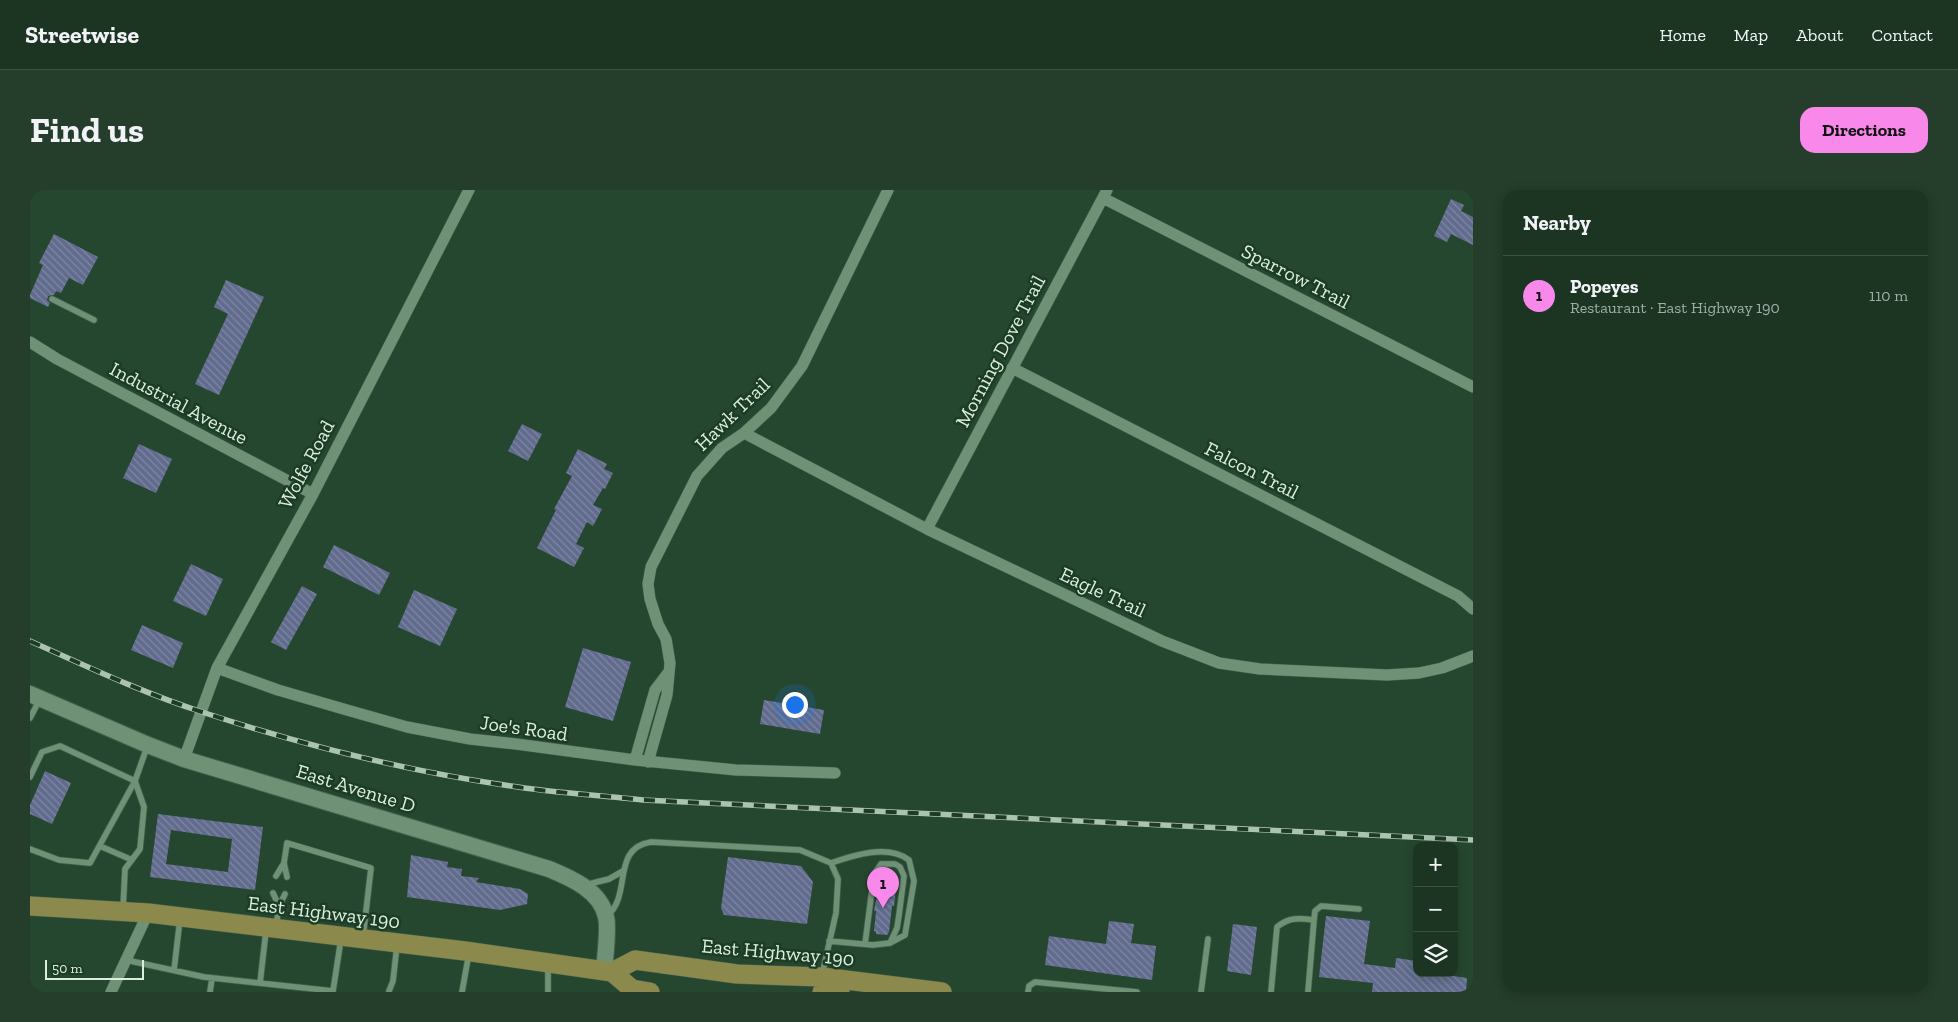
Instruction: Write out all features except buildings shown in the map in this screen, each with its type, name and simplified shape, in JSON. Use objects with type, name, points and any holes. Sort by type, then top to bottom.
[{"type":"main road","name":"East Avenue D","points":[[35,696],[148,746],[184,759],[549,869],[583,885],[598,902],[606,917]]},
{"type":"main road","name":"East Highway 190","points":[[30,906],[148,913],[469,951],[608,972],[635,960],[822,985],[942,992]]},
{"type":"main road","points":[[606,917],[608,972],[632,990],[650,992]]},
{"type":"main road","points":[[822,985],[840,992]]},
{"type":"street","name":"Wolfe Road","points":[[184,759],[217,668],[313,494],[469,190]]},
{"type":"street","name":"Hawk Trail","points":[[648,762],[667,695],[670,663],[666,639],[658,624],[650,599],[648,584],[651,567],[697,476],[722,448],[744,434],[770,408],[802,366],[888,190]]},
{"type":"street","name":"Morning Dove Trail","points":[[927,529],[1105,194]]},
{"type":"street","name":"Sparrow Trail","points":[[1105,194],[1473,387]]},
{"type":"street","name":"Industrial Avenue","points":[[30,342],[57,359],[313,494]]},
{"type":"street","name":"Falcon Trail","points":[[1012,368],[1458,596],[1473,608]]},
{"type":"street","name":"Eagle Trail","points":[[744,434],[927,529],[1162,641],[1190,653],[1219,662],[1260,670],[1387,675],[1419,673],[1442,668],[1473,656]]},
{"type":"street","name":"Joe's Road","points":[[217,668],[278,690],[407,727],[470,739],[648,762],[736,770],[835,773]]},
{"type":"street","points":[[635,760],[654,690],[668,673]]},
{"type":"street","points":[[111,992],[148,913]]},
{"type":"lane","points":[[52,299],[94,320]]},
{"type":"lane","points":[[30,718],[35,696]]},
{"type":"lane","points":[[30,777],[42,752],[60,746],[135,781],[144,807],[140,849],[125,868],[123,912]]},
{"type":"lane","points":[[30,849],[60,860],[90,863],[135,781],[148,746]]},
{"type":"lane","points":[[287,877],[284,864],[287,843],[371,868],[363,939]]},
{"type":"lane","points":[[606,917],[616,908],[622,888],[623,872],[630,852],[640,843],[800,850],[831,864],[838,879],[836,913],[829,941],[822,985]]},
{"type":"lane","points":[[100,846],[132,860]]},
{"type":"lane","points":[[829,941],[865,944],[890,943],[904,935],[914,881],[909,860],[901,854],[874,852],[831,864]]},
{"type":"lane","points":[[276,876],[284,864]]},
{"type":"lane","points":[[865,944],[874,874],[881,864],[895,864],[900,867],[904,876],[897,928],[890,943]]},
{"type":"lane","points":[[583,885],[609,879],[623,872]]},
{"type":"lane","points":[[273,893],[279,906]]},
{"type":"lane","points":[[260,983],[271,928],[285,894]]},
{"type":"lane","points":[[1308,992],[1315,911],[1320,906],[1359,909]]},
{"type":"lane","points":[[174,970],[180,917]]},
{"type":"lane","points":[[1271,992],[1278,927],[1285,920],[1297,918],[1314,920]]},
{"type":"lane","points":[[126,960],[212,978],[333,992],[342,936]]},
{"type":"lane","points":[[1201,992],[1208,939]]},
{"type":"lane","points":[[389,990],[393,981],[397,943]]},
{"type":"lane","points":[[462,992],[469,951]]},
{"type":"lane","points":[[548,963],[548,992]]},
{"type":"lane","points":[[210,992],[212,978]]},
{"type":"lane","points":[[1028,992],[1029,986],[1035,982],[1137,992]]},
{"type":"railway","points":[[30,641],[158,696],[240,724],[316,746],[393,765],[527,788],[643,800],[1473,840]]},
{"type":"place","name":"Popeyes","points":[[883,908]]}]
